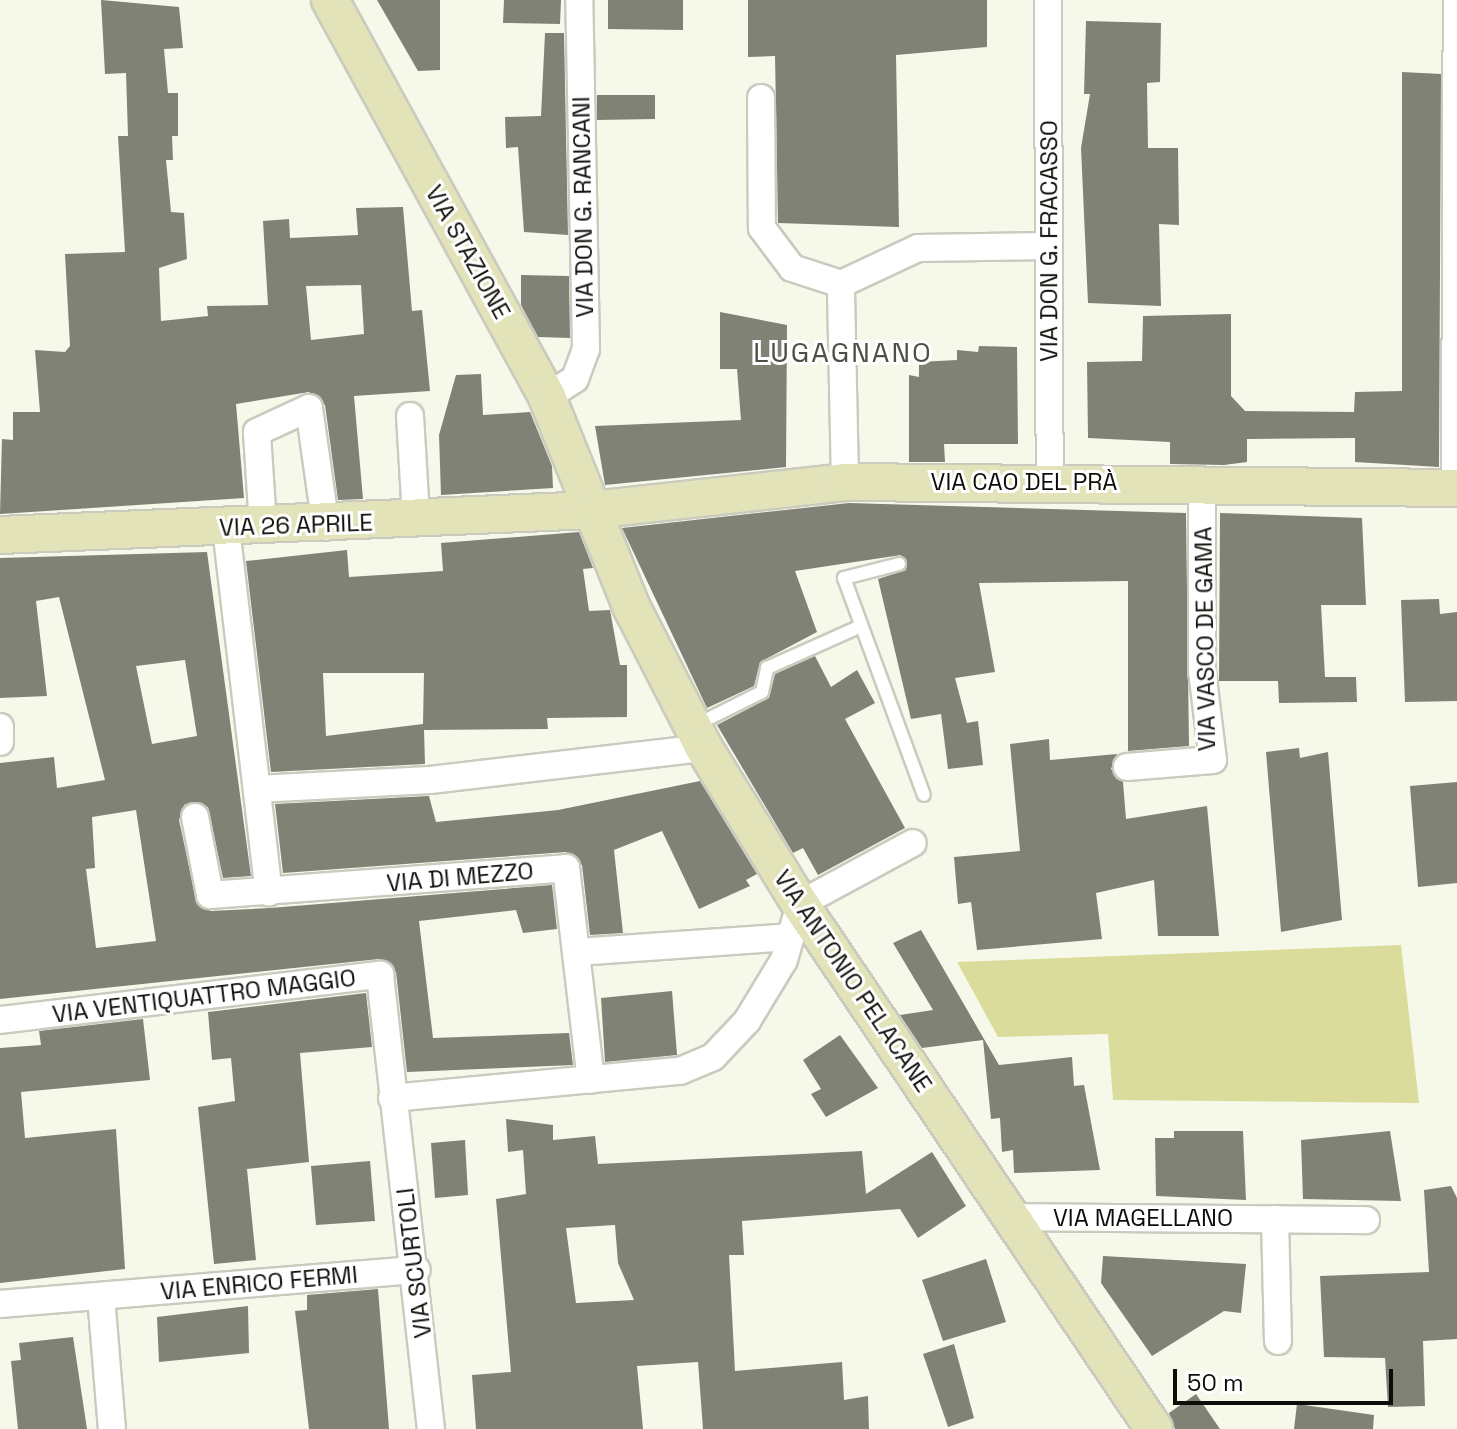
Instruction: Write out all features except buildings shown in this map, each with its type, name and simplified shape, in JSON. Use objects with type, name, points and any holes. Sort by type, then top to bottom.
[{"type":"street","name":"VIA STAZIONE","points":[[330,0],[547,397],[593,510]]},
{"type":"street","name":"VIA DON G. RANCANI","points":[[547,397],[575,379],[586,349],[579,0]]},
{"type":"street","name":"VIA DON G. FRACASSO","points":[[1048,0],[1050,482]]},
{"type":"street","points":[[1456,488],[1457,0]]},
{"type":"street","points":[[761,98],[762,228],[792,268],[841,284],[918,248],[1048,246]]},
{"type":"street","points":[[841,284],[845,482]]},
{"type":"street","points":[[263,526],[257,432],[309,408],[326,527]]},
{"type":"street","points":[[410,416],[416,518]]},
{"type":"street","name":"VIA CAO DEL PRÀ","points":[[593,510],[845,482],[1202,483],[1456,488]]},
{"type":"street","name":"VIA VASCO DE GAMA","points":[[1127,767],[1213,760],[1202,671],[1202,483]]},
{"type":"street","name":"VIA 26 APRILE","points":[[0,535],[263,526],[326,527],[416,518],[593,510]]},
{"type":"street","name":"VIA ANTONIO PELACANE","points":[[593,510],[632,608],[795,921],[1012,1217],[1154,1429]]},
{"type":"street","points":[[226,528],[269,892]]},
{"type":"street","points":[[0,727],[0,742]]},
{"type":"street","points":[[257,789],[430,780],[698,737]]},
{"type":"street","name":"VIA DI MEZZO","points":[[195,817],[210,895],[566,868],[591,1080]]},
{"type":"street","points":[[576,952],[795,921],[913,843]]},
{"type":"street","points":[[392,1098],[680,1071],[713,1057],[747,1021],[795,921]]},
{"type":"street","name":"VIA VENTIQUATTRO MAGGIO","points":[[0,1020],[380,975],[392,1098]]},
{"type":"street","name":"VIA SCURTOLI","points":[[392,1098],[417,1270],[431,1429]]},
{"type":"street","name":"VIA MAGELLANO","points":[[1012,1217],[1366,1220]]},
{"type":"street","points":[[1275,1219],[1278,1341]]},
{"type":"street","name":"VIA ENRICO FERMI","points":[[0,1304],[417,1270]]},
{"type":"street","points":[[101,1296],[112,1429]]},
{"type":"lane","points":[[899,564],[844,578],[924,795]]},
{"type":"lane","points":[[698,737],[762,692],[767,668],[861,626]]},
{"type":"green space","points":[[1401,945],[1419,1103],[1113,1100],[1108,1034],[998,1037],[957,962]]},
{"type":"district","name":"LUGAGNANO","points":[[843,352]]}]
